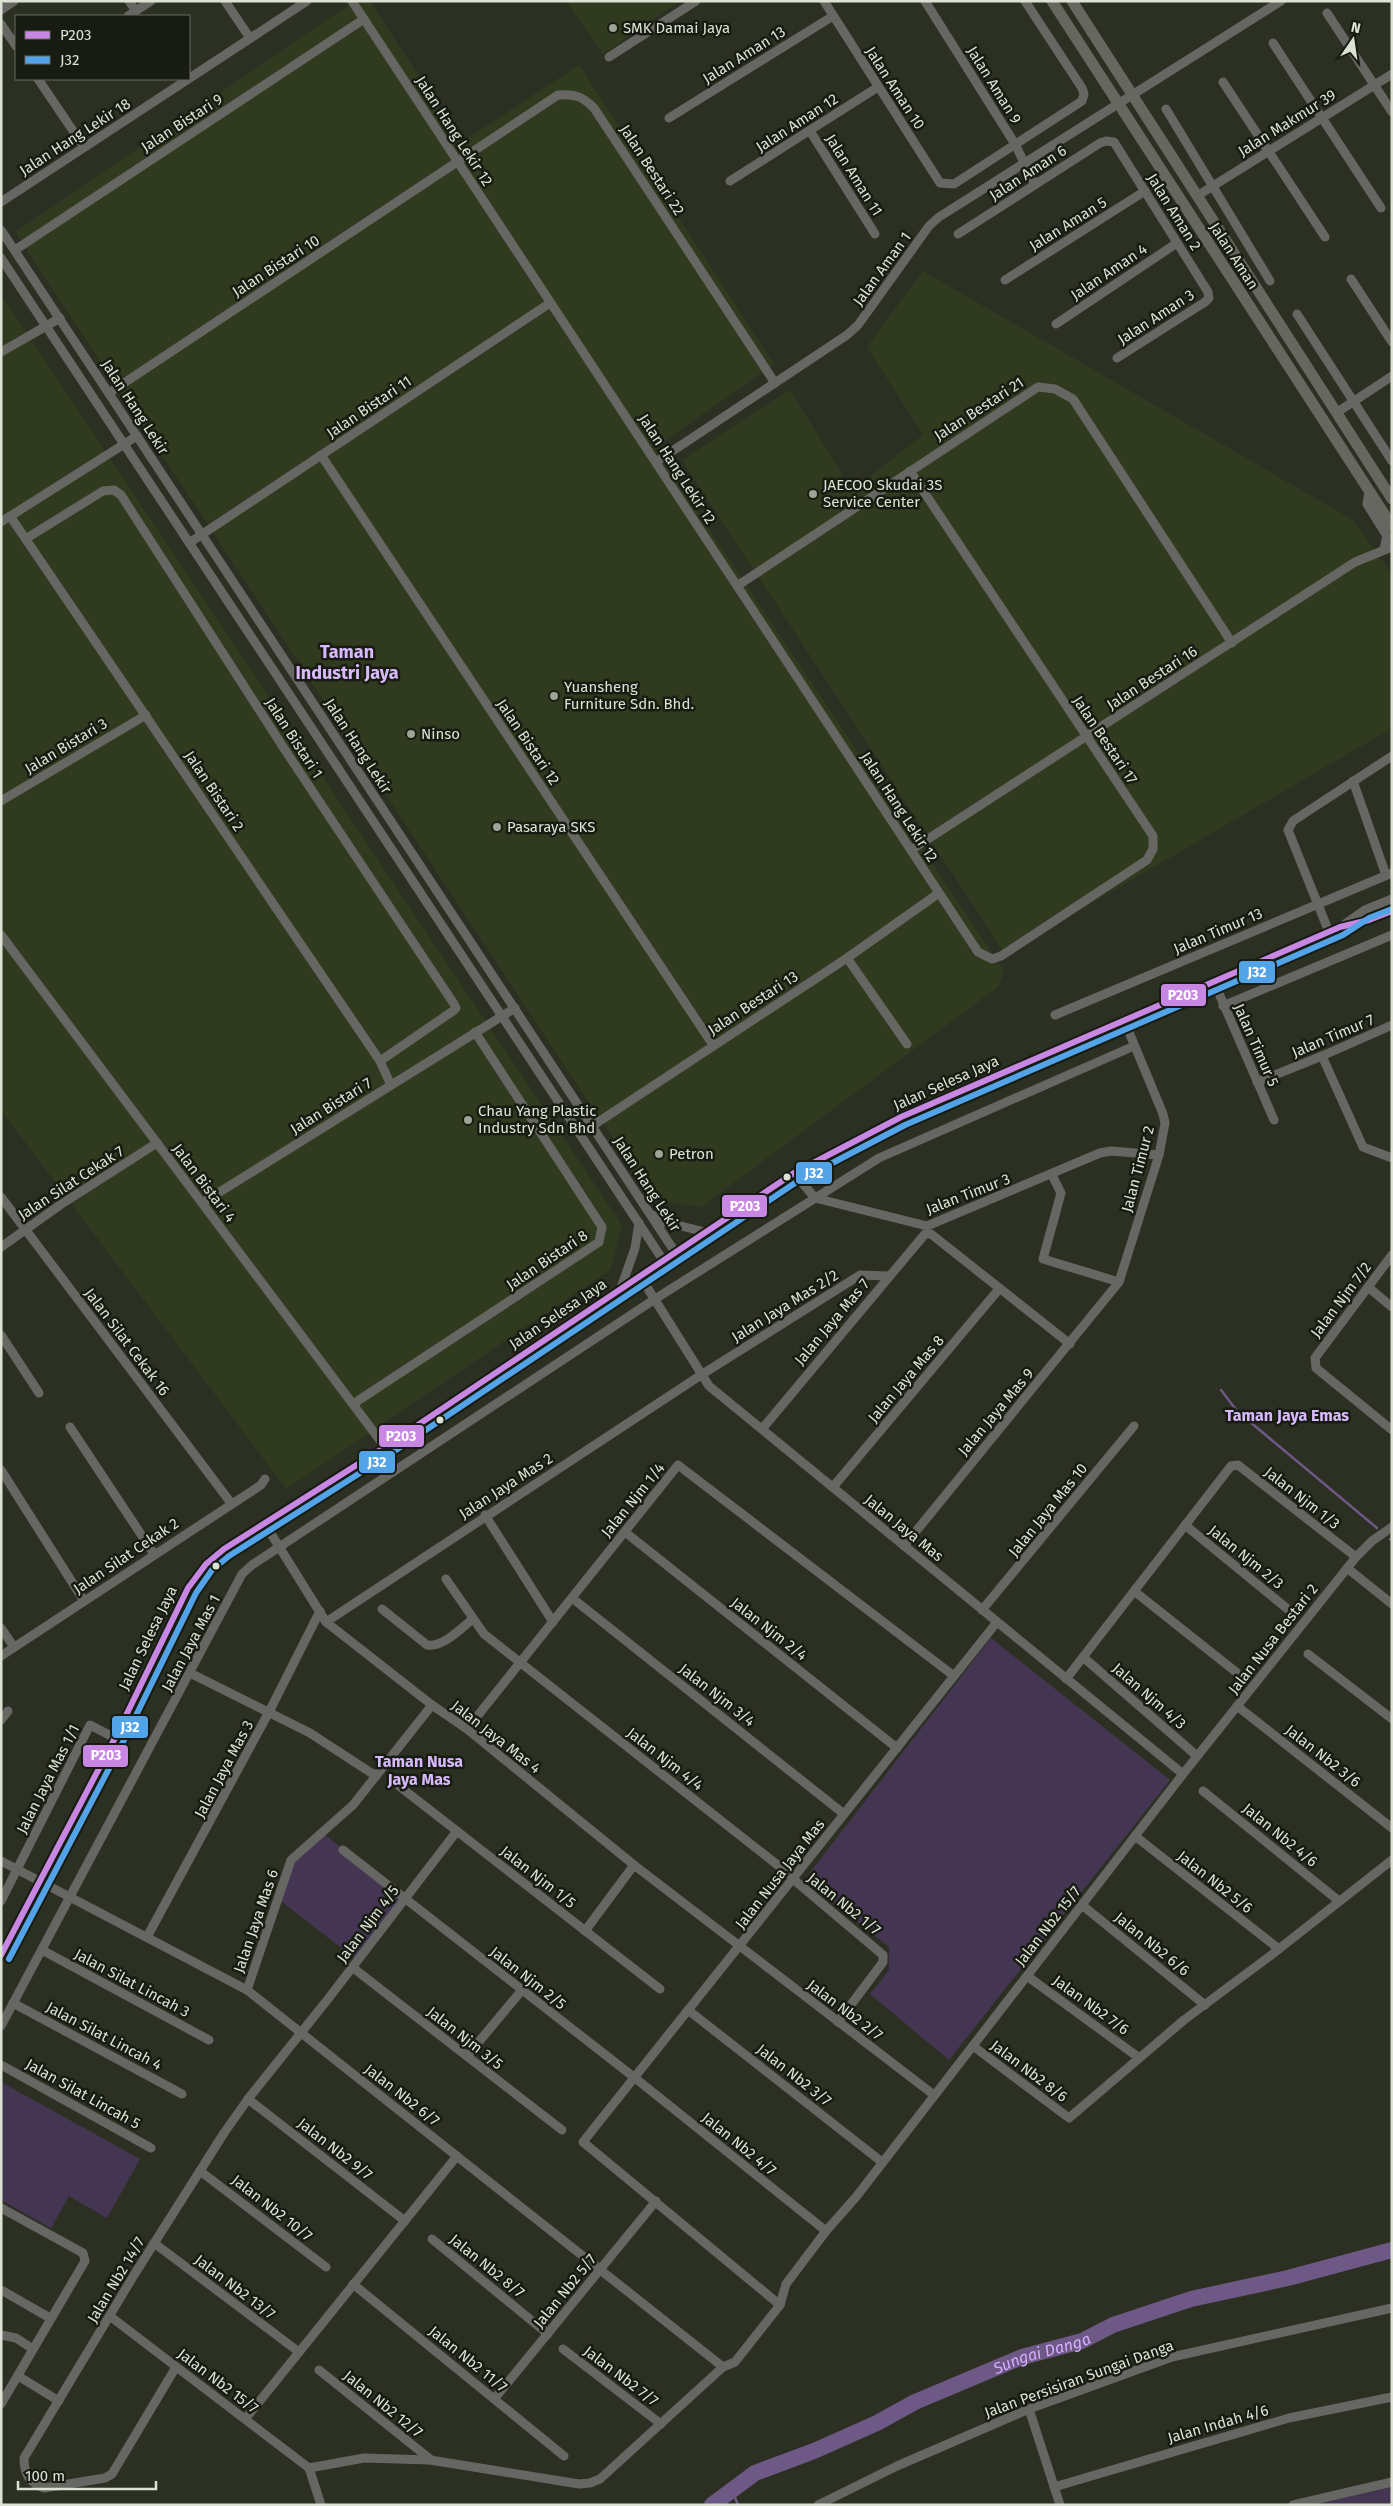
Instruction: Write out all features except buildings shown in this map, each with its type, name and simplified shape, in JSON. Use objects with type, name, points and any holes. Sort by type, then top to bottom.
[{"type":"main road","name":"Jalan Aman","points":[[1052,1],[1392,526]]},
{"type":"main road","name":"Jalan Aman","points":[[1072,1],[1392,499]]},
{"type":"street","points":[[1,10],[14,1]]},
{"type":"street","points":[[129,1],[132,14],[151,1]]},
{"type":"street","points":[[225,1],[250,38]]},
{"type":"street","name":"Jalan Hang Lekir 18","points":[[190,77],[307,1]]},
{"type":"street","name":"Jalan Hang Lekir 12","points":[[352,1],[978,952]]},
{"type":"street","points":[[609,57],[696,1]]},
{"type":"street","name":"Jalan Aman 10","points":[[824,1],[940,184],[954,184],[1015,144]]},
{"type":"street","name":"Jalan Aman 9","points":[[925,1],[1015,144],[1026,163],[1035,185]]},
{"type":"street","points":[[1015,144],[1082,100],[1084,94],[1026,1]]},
{"type":"street","name":"Jalan Aman 1","points":[[656,462],[847,335],[858,325],[934,221],[1133,97],[1281,1]]},
{"type":"street","points":[[1328,13],[1392,112]]},
{"type":"street","name":"Jalan Aman 13","points":[[669,118],[833,16]]},
{"type":"street","name":"Jalan Bistari 9","points":[[15,250],[364,19]]},
{"type":"street","points":[[1,24],[15,45]]},
{"type":"street","points":[[1272,43],[1381,208]]},
{"type":"street","name":"Jalan Makmur 39","points":[[1197,196],[1392,74]]},
{"type":"street","points":[[39,80],[84,147]]},
{"type":"street","name":"Jalan Hang Lekir 18","points":[[2,199],[186,80]]},
{"type":"street","points":[[1223,82],[1325,237]]},
{"type":"street","name":"Jalan Aman 12","points":[[730,182],[878,87]]},
{"type":"street","name":"Jalan Bestari 22","points":[[458,162],[558,95],[583,97],[594,108],[775,383]]},
{"type":"street","points":[[1166,109],[1270,281]]},
{"type":"street","name":"Jalan Aman 11","points":[[810,131],[875,234]]},
{"type":"street","name":"Jalan Aman 6","points":[[958,234],[1100,143],[1106,141],[1114,142]]},
{"type":"street","name":"Jalan Aman 2","points":[[1114,142],[1208,292],[1209,298]]},
{"type":"street","name":"Jalan Bistari 10","points":[[109,393],[458,162]]},
{"type":"street","name":"Jalan Aman 5","points":[[1005,280],[1145,191]]},
{"type":"street","name":"Jalan Hang Lekir","points":[[1,230],[675,1252]]},
{"type":"street","name":"Jalan Aman 4","points":[[1056,324],[1177,244]]},
{"type":"street","name":"Jalan Hang Lekir","points":[[1,258],[663,1260]]},
{"type":"street","points":[[1351,279],[1392,342]]},
{"type":"street","name":"Jalan Aman 3","points":[[1117,358],[1209,298]]},
{"type":"street","name":"Jalan Bistari 11","points":[[189,543],[550,303]]},
{"type":"street","points":[[1297,314],[1392,461]]},
{"type":"street","points":[[1,352],[60,318]]},
{"type":"street","points":[[1336,412],[1392,376]]},
{"type":"street","name":"Jalan Bestari 21","points":[[737,586],[1038,387],[1055,389],[1073,399],[1232,643]]},
{"type":"street","points":[[1,522],[137,436]]},
{"type":"street","name":"Jalan Bistari 12","points":[[321,455],[713,1045]]},
{"type":"street","name":"Jalan Bestari 17","points":[[910,471],[1153,836],[1153,849],[1146,860],[1001,956],[992,959],[978,952]]},
{"type":"street","name":"Jalan Bistari 1","points":[[26,538],[103,491],[114,490],[121,495],[284,750],[456,1008],[380,1061]]},
{"type":"street","points":[[1369,491],[1367,504],[1387,536],[1388,548]]},
{"type":"street","name":"Jalan Bistari 2","points":[[10,516],[380,1061],[391,1085]]},
{"type":"street","name":"Jalan Bestari 16","points":[[911,850],[1355,562],[1388,548]]},
{"type":"street","name":"Jalan Bistari 3","points":[[1,800],[146,715]]},
{"type":"street","points":[[1329,932],[1288,830],[1290,825],[1392,756]]},
{"type":"street","points":[[1353,781],[1389,874]]},
{"type":"street","name":"Jalan Timur 13","points":[[1055,1015],[1389,874]]},
{"type":"street","name":"Jalan Bestari 13","points":[[580,1134],[847,958],[939,893]]},
{"type":"street","name":"Jalan Selesa Jaya","points":[[1,1955],[114,1738],[188,1588],[206,1564],[224,1549],[385,1447],[794,1173],[901,1117],[1329,932],[1365,910],[1392,899]]},
{"type":"street","name":"Jalan Selesa Jaya","points":[[1340,927],[1369,920],[1392,911]]},
{"type":"street","name":"Jalan Bistari 4","points":[[1,935],[385,1447]]},
{"type":"street","points":[[1223,1006],[1392,935]]},
{"type":"street","points":[[847,958],[907,1044]]},
{"type":"street","name":"Jalan Timur 5","points":[[1214,982],[1274,1120]]},
{"type":"street","name":"Jalan Bistari 7","points":[[202,1203],[515,1008]]},
{"type":"street","name":"Jalan Timur 2","points":[[1109,1297],[1119,1282],[1159,1155],[1164,1118],[1124,1020]]},
{"type":"street","name":"Jalan Timur 7","points":[[1257,1082],[1392,1025]]},
{"type":"street","name":"Jalan Bistari 8","points":[[353,1404],[599,1242],[602,1236],[602,1227],[475,1032]]},
{"type":"street","name":"Jalan Jaya Mas 1","points":[[1,2026],[242,1574],[279,1546],[655,1299],[880,1158],[1134,1046]]},
{"type":"street","points":[[1322,1056],[1363,1147],[1392,1158]]},
{"type":"street","name":"Jalan Silat Cekak 7","points":[[1,1246],[157,1143]]},
{"type":"street","name":"Jalan Timur 3","points":[[815,1198],[927,1226],[1106,1152],[1159,1155]]},
{"type":"street","points":[[794,1173],[815,1198]]},
{"type":"street","points":[[1052,1175],[1061,1193],[1043,1259],[1119,1282]]},
{"type":"street","name":"Jalan Silat Cekak 16","points":[[1,1197],[231,1503]]},
{"type":"street","points":[[651,1215],[666,1222],[704,1232]]},
{"type":"street","points":[[621,1289],[635,1248],[639,1223]]},
{"type":"street","name":"Jalan Jaya Mas 7","points":[[762,1429],[925,1234],[931,1234],[999,1288]]},
{"type":"street","name":"Jalan Njm 7/2","points":[[1392,1255],[1315,1358],[1314,1363],[1316,1368],[1392,1430]]},
{"type":"street","name":"Jalan Jaya Mas 2/2","points":[[701,1375],[860,1275],[888,1276]]},
{"type":"street","name":"Jalan Jaya Mas","points":[[640,1276],[709,1386],[1183,1774]]},
{"type":"street","points":[[1368,1287],[1392,1307]]},
{"type":"street","points":[[999,1288],[1070,1344]]},
{"type":"street","name":"Jalan Jaya Mas 8","points":[[833,1488],[999,1288]]},
{"type":"street","name":"Jalan Jaya Mas 9","points":[[904,1546],[1109,1297]]},
{"type":"street","points":[[1,1335],[39,1393]]},
{"type":"street","name":"Jalan Jaya Mas 2","points":[[326,1622],[701,1375]]},
{"type":"street","points":[[70,1426],[154,1554]]},
{"type":"street","name":"Jalan Jaya Mas 10","points":[[982,1610],[1134,1426]]},
{"type":"street","name":"Jalan Njm 1/4","points":[[467,1729],[678,1465],[954,1676]]},
{"type":"street","name":"Jalan Njm 1/3","points":[[1185,1525],[1231,1466],[1238,1466],[1356,1557]]},
{"type":"street","points":[[1,1470],[84,1601]]},
{"type":"street","name":"Jalan Silat Cekak 2","points":[[1,1656],[261,1485],[265,1479]]},
{"type":"street","points":[[486,1516],[553,1622]]},
{"type":"street","name":"Jalan Jaya Mas 4","points":[[264,1524],[326,1622],[432,1705],[467,1729],[634,1865],[739,1946]]},
{"type":"street","points":[[1066,1679],[1185,1525]]},
{"type":"street","name":"Jalan Njm 2/3","points":[[1185,1525],[1290,1611]]},
{"type":"street","name":"Jalan Nusa Bestari 2","points":[[1183,1774],[1356,1557],[1372,1541],[1392,1527]]},
{"type":"street","name":"Jalan Njm 2/4","points":[[625,1532],[897,1748]]},
{"type":"street","points":[[1347,1568],[1392,1604]]},
{"type":"street","name":"Jalan Njm 4/4","points":[[446,1578],[484,1634],[793,1878]]},
{"type":"street","points":[[1134,1591],[1236,1672]]},
{"type":"street","name":"Jalan Njm 3/4","points":[[572,1598],[844,1814]]},
{"type":"street","points":[[382,1609],[427,1645],[433,1646],[440,1644],[474,1619]]},
{"type":"street","name":"Jalan Jaya Mas 3","points":[[148,1937],[269,1712],[320,1611]]},
{"type":"street","name":"Jalan Nusa Jaya Mas","points":[[656,2201],[583,2142],[997,1622]]},
{"type":"street","points":[[1,1628],[14,1647]]},
{"type":"street","points":[[1308,1654],[1392,1719]]},
{"type":"street","name":"Jalan Njm 4/3","points":[[1082,1657],[1197,1756]]},
{"type":"street","points":[[190,1674],[310,1733],[376,1776]]},
{"type":"street","name":"Jalan Jaya Mas 6","points":[[248,1990],[291,1860],[353,1805],[432,1705]]},
{"type":"street","name":"Jalan Nb2 3/6","points":[[1237,1706],[1392,1828]]},
{"type":"street","points":[[1,1720],[8,1711]]},
{"type":"street","name":"Jalan Jaya Mas 1/1","points":[[18,1870],[90,1725],[114,1738]]},
{"type":"street","name":"Jalan Nb2 15/7","points":[[110,2317],[147,2342],[176,2367],[246,2418],[309,2468],[364,2458],[430,2460],[579,2484],[590,2483],[600,2479],[723,2367],[735,2362],[780,2305],[786,2284],[826,2231],[851,2203],[1183,1774]]},
{"type":"street","name":"Jalan Njm 1/5","points":[[399,1786],[660,1989]]},
{"type":"street","name":"Jalan Nb2 4/6","points":[[1203,1791],[1339,1901]]},
{"type":"street","name":"Jalan Njm 4/5","points":[[301,2033],[457,1831]]},
{"type":"street","name":"Jalan Nb2 5/6","points":[[1135,1836],[1278,1949]]},
{"type":"street","name":"Jalan Njm 2/5","points":[[343,1850],[635,2078]]},
{"type":"street","points":[[1138,2057],[1392,1860]]},
{"type":"street","name":"Jalan Nb2 6/7","points":[[1,1861],[248,1990],[723,2367]]},
{"type":"street","points":[[585,1931],[634,1865]]},
{"type":"street","points":[[1,1901],[18,1870]]},
{"type":"street","name":"Jalan Nb2 1/7","points":[[793,1878],[883,1955],[883,1962],[838,2022]]},
{"type":"street","name":"Jalan Nb2 6/6","points":[[1082,1905],[1205,2005]]},
{"type":"street","name":"Jalan Nb2 2/7","points":[[739,1946],[934,2095]]},
{"type":"street","name":"Jalan Silat Lincah 3","points":[[42,1950],[209,2040]]},
{"type":"street","name":"Jalan Njm 3/5","points":[[352,1967],[562,2130]]},
{"type":"street","name":"Jalan Nb2 7/6","points":[[1027,1976],[1138,2057]]},
{"type":"street","points":[[467,2056],[522,1990]]},
{"type":"street","name":"Jalan Silat Lincah 4","points":[[14,2003],[182,2094]]},
{"type":"street","name":"Jalan Nb2 3/7","points":[[688,2010],[882,2162]]},
{"type":"street","name":"Jalan Nb2 14/7","points":[[176,2367],[112,2474],[106,2478],[44,2488],[35,2485],[26,2475],[24,2458],[154,2243],[248,2099],[301,2033]]},
{"type":"street","name":"Jalan Nb2 8/6","points":[[972,2046],[1069,2118],[1138,2057]]},
{"type":"street","name":"Jalan Silat Lincah 5","points":[[1,2065],[151,2148]]},
{"type":"street","name":"Jalan Nb2 4/7","points":[[635,2078],[826,2231]]},
{"type":"street","name":"Jalan Nb2 9/7","points":[[248,2099],[405,2221]]},
{"type":"street","points":[[246,2418],[457,2156]]},
{"type":"street","name":"Jalan Nb2 10/7","points":[[200,2171],[326,2267]]},
{"type":"street","points":[[656,2201],[780,2305]]},
{"type":"street","name":"Jalan Nb2 5/7","points":[[495,2398],[656,2201]]},
{"type":"street","points":[[1,2208],[83,2253],[85,2262],[50,2318],[1,2404]]},
{"type":"street","name":"Jalan Nb2 8/7","points":[[432,2239],[548,2334]]},
{"type":"street","name":"Jalan Nb2 13/7","points":[[154,2243],[299,2352]]},
{"type":"street","name":"Jalan Nb2 11/7","points":[[353,2284],[564,2456]]},
{"type":"street","points":[[1,2290],[50,2318]]},
{"type":"street","name":"Jalan Persisiran Sungai Danga","points":[[818,2505],[897,2466],[1029,2409],[1172,2357],[1392,2308]]},
{"type":"street","points":[[1,2335],[16,2338],[33,2349]]},
{"type":"street","name":"Jalan Nb2 7/7","points":[[564,2349],[661,2424]]},
{"type":"street","name":"Jalan Nb2 12/7","points":[[319,2370],[430,2460]]},
{"type":"street","points":[[18,2376],[59,2400]]},
{"type":"street","name":"Jalan Indah 4/6","points":[[1054,2487],[1289,2418],[1392,2397]]},
{"type":"street","points":[[1029,2409],[1060,2505]]},
{"type":"street","points":[[309,2468],[321,2505]]},
{"type":"street","points":[[1293,2505],[1392,2482]]},
{"type":"shaded area","points":[[355,1],[370,1],[462,142],[579,65],[774,364],[655,448],[1004,971],[998,987],[701,1207],[658,1201],[595,1112],[15,232]]},
{"type":"shaded area","name":"SMK Damai Jaya","points":[[566,1],[680,1],[603,54]]},
{"type":"shaded area","points":[[923,271],[1353,520],[1392,574],[1392,728],[1005,954],[682,460],[790,390],[852,490],[923,435],[867,347]]},
{"type":"shaded area","points":[[1,295],[622,1225],[610,1270],[286,1489],[1,1110]]},
{"type":"shaded area","points":[[991,1638],[1170,1780],[949,2060],[870,1994],[889,1970],[889,1947],[805,1879]]},
{"type":"shaded area","points":[[323,1833],[406,1901],[358,1961],[281,1901],[292,1859]]},
{"type":"shaded area","points":[[1,2082],[140,2159],[107,2218],[69,2196],[51,2228],[1,2200]]},
{"type":"shaded area","points":[[1392,2483],[1392,2505],[1304,2505]]},
{"type":"waterway","points":[[1221,1390],[1237,1411],[1377,1528]]},
{"type":"waterway","name":"Sungai Danga","points":[[712,2505],[755,2473],[814,2451],[877,2423],[915,2402],[1022,2357],[1082,2341],[1113,2325],[1191,2299],[1288,2278],[1392,2250]]},
{"type":"waterway","points":[[732,2490],[738,2505]]},
{"type":"transit line","name":"J32","points":[[9,1959],[123,1742],[196,1593],[212,1570],[229,1556],[390,1454],[798,1181],[905,1125],[1343,935],[1369,918],[1392,909]]},
{"type":"transit line","name":"P203","points":[[1,1955],[115,1738],[188,1588],[206,1564],[224,1549],[385,1447],[794,1173],[901,1117],[1340,927],[1369,920],[1392,911]]},
{"type":"place","name":"SMK Damai Jaya","points":[[613,28]]},
{"type":"place","name":"JAECOO Skudai 3S Service Center","points":[[813,494]]},
{"type":"place","name":"Yuansheng Furniture Sdn. Bhd.","points":[[554,696]]},
{"type":"place","name":"Ninso","points":[[411,734]]},
{"type":"place","name":"Pasaraya SKS","points":[[497,827]]},
{"type":"place","name":"Chau Yang Plastic Industry Sdn Bhd","points":[[468,1120]]},
{"type":"place","name":"Petron","points":[[659,1154]]},
{"type":"district","name":"Taman Industri Jaya","points":[[347,662]]},
{"type":"district","name":"Taman Jaya Emas","points":[[1287,1415]]},
{"type":"district","name":"Taman Nusa Jaya Mas","points":[[419,1770]]}]
